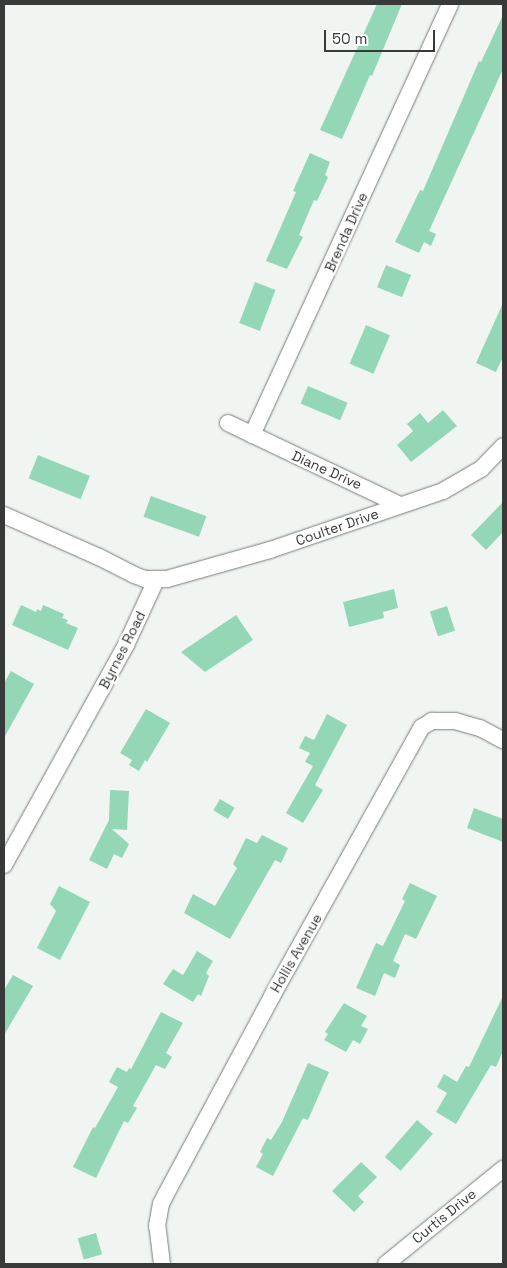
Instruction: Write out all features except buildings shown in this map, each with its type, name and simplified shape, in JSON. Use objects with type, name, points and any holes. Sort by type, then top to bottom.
[{"type":"street","name":"Brenda Drive","points":[[252,435],[450,4]]},
{"type":"street","points":[[228,423],[252,435]]},
{"type":"street","name":"Diane Drive","points":[[252,435],[400,505]]},
{"type":"street","name":"Coulter Drive","points":[[156,580],[167,579],[270,550],[443,491],[481,469],[503,446]]},
{"type":"street","points":[[4,515],[99,557],[134,575],[156,580]]},
{"type":"street","name":"Byrnes Road","points":[[4,865],[126,645],[156,580]]},
{"type":"street","name":"Hollis Avenue","points":[[162,1264],[157,1226],[163,1199],[272,996],[422,726],[432,721],[455,721],[480,728],[503,740]]},
{"type":"street","name":"Curtis Drive","points":[[386,1264],[503,1169]]}]
